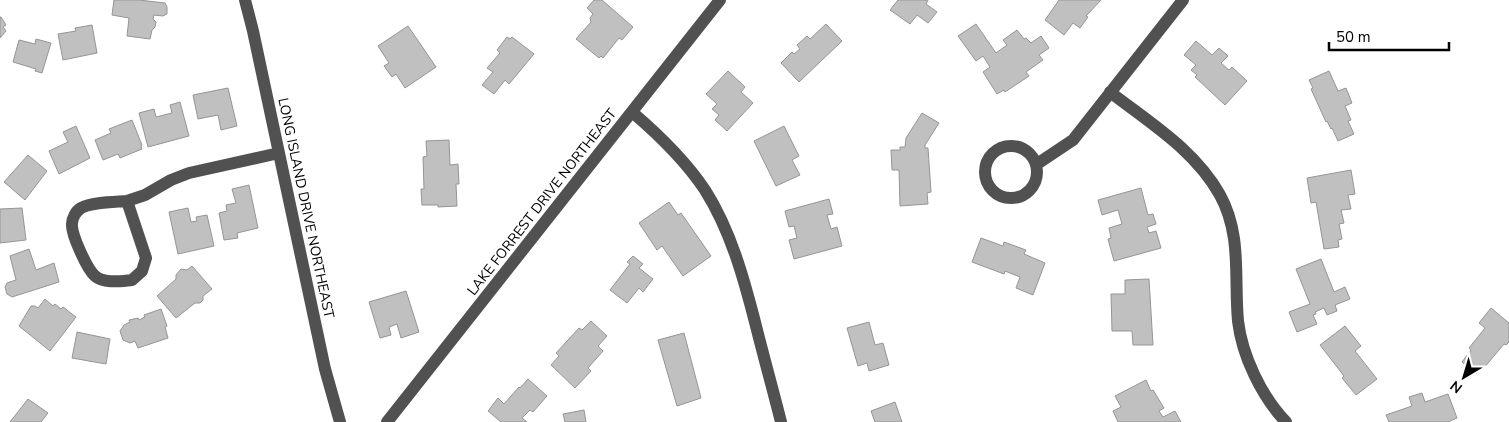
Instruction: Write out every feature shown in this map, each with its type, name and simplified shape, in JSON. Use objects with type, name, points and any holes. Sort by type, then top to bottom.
[{"type":"street","name":"LONG ISLAND DRIVE NORTHEAST","points":[[246,0],[325,370],[340,422]]},
{"type":"street","name":"LAKE FORREST DRIVE NORTHEAST","points":[[387,422],[720,0]]},
{"type":"street","points":[[1037,164],[1073,140],[1183,0]]},
{"type":"street","points":[[1110,92],[1187,151],[1206,172],[1221,196],[1237,247],[1238,321],[1242,344],[1256,376],[1276,411],[1286,422]]},
{"type":"street","points":[[632,112],[657,133],[682,160],[705,190],[723,223],[742,273],[781,422]]},
{"type":"street","points":[[1011,146],[1026,149],[1037,164],[1038,178],[1031,190],[1020,197],[1009,198],[996,193],[989,185],[985,172],[988,159],[998,149],[1011,146]]},
{"type":"street","points":[[127,201],[146,258],[142,271],[132,280],[103,280],[95,277],[89,268],[73,234],[71,225],[76,212],[88,205],[127,201],[145,195],[171,180],[189,173],[279,153]]},
{"type":"building","points":[[114,0],[165,3],[167,14],[163,16],[154,15],[153,19],[156,22],[150,39],[127,36],[129,18],[112,15]]},
{"type":"building","points":[[594,0],[602,0],[633,27],[622,40],[619,38],[603,58],[601,56],[599,58],[576,39],[591,22],[590,18],[593,14],[587,8]]},
{"type":"building","points":[[898,0],[928,0],[926,4],[937,12],[928,23],[917,15],[910,24],[890,10]]},
{"type":"building","points":[[1059,0],[1101,0],[1086,16],[1088,17],[1080,28],[1073,23],[1064,35],[1045,20]]},
{"type":"building","points":[[0,17],[6,25],[3,27],[6,31],[0,38]]},
{"type":"building","points":[[826,24],[842,41],[799,82],[781,63],[792,52],[794,54],[800,49],[797,45],[807,36],[810,39]]},
{"type":"building","points":[[976,24],[996,53],[1007,45],[1003,40],[1017,30],[1024,39],[1026,38],[1031,43],[1041,36],[1049,48],[1039,55],[1043,60],[1026,72],[1029,76],[1005,92],[1004,90],[997,94],[983,72],[990,67],[983,56],[976,61],[958,36]]},
{"type":"building","points":[[92,25],[97,53],[63,60],[58,34],[76,31],[75,28]]},
{"type":"building","points":[[408,26],[436,67],[405,88],[396,74],[392,77],[384,66],[389,63],[378,46]]},
{"type":"building","points":[[507,37],[510,39],[512,37],[534,54],[509,84],[505,80],[494,94],[482,85],[493,72],[487,68],[500,53],[497,50]]},
{"type":"building","points":[[36,39],[51,43],[42,73],[35,71],[36,69],[13,62],[19,40],[35,44]]},
{"type":"building","points":[[1196,41],[1212,55],[1219,48],[1228,56],[1221,63],[1229,70],[1232,67],[1247,81],[1225,105],[1195,77],[1197,75],[1191,70],[1196,65],[1184,55]]},
{"type":"building","points":[[728,71],[745,87],[741,92],[753,103],[727,131],[715,120],[719,115],[712,109],[717,104],[706,94]]},
{"type":"building","points":[[1329,71],[1338,91],[1346,88],[1352,103],[1345,106],[1351,120],[1348,121],[1354,134],[1338,141],[1332,128],[1326,122],[1311,89],[1313,88],[1309,80]]},
{"type":"building","points":[[228,88],[237,126],[221,130],[218,115],[198,119],[193,95]]},
{"type":"building","points":[[180,102],[189,136],[148,147],[139,113],[154,109],[156,117],[172,113],[170,105]]},
{"type":"building","points":[[922,113],[939,123],[925,145],[925,148],[928,148],[931,192],[927,193],[928,204],[900,206],[899,170],[892,170],[891,150],[900,150],[900,147],[905,147],[906,138]]},
{"type":"building","points":[[132,120],[142,149],[120,158],[118,154],[103,160],[95,140],[111,133],[109,129]]},
{"type":"building","points":[[76,126],[90,158],[59,174],[49,151],[68,142],[63,132]]},
{"type":"building","points":[[784,126],[799,156],[792,160],[800,175],[776,186],[754,141]]},
{"type":"building","points":[[449,140],[450,165],[458,164],[459,184],[456,184],[457,206],[438,207],[438,205],[422,205],[421,189],[424,189],[423,157],[427,156],[426,141]]},
{"type":"building","points":[[28,155],[47,171],[25,200],[4,182]]},
{"type":"building","points":[[1351,170],[1355,194],[1348,195],[1351,209],[1341,210],[1344,223],[1339,224],[1342,239],[1338,240],[1339,247],[1324,249],[1316,202],[1311,203],[1307,178]]},
{"type":"building","points":[[249,185],[258,228],[237,233],[238,238],[224,240],[219,213],[227,211],[226,205],[236,203],[232,189]]},
{"type":"building","points":[[1141,188],[1148,215],[1153,214],[1156,224],[1147,227],[1149,233],[1156,231],[1161,248],[1114,261],[1108,239],[1111,238],[1109,228],[1122,224],[1118,210],[1102,215],[1098,200]]},
{"type":"building","points":[[829,199],[833,214],[827,215],[831,229],[837,227],[842,246],[794,259],[789,240],[797,238],[794,226],[789,227],[785,211]]},
{"type":"building","points":[[669,202],[678,215],[681,213],[711,256],[683,276],[662,246],[657,250],[639,223]]},
{"type":"building","points":[[22,208],[26,240],[0,243],[0,209]]},
{"type":"building","points":[[188,208],[191,222],[197,221],[196,217],[207,215],[214,246],[178,254],[169,212]]},
{"type":"building","points":[[981,238],[1003,246],[1004,242],[1026,250],[1024,254],[1045,263],[1033,295],[1016,288],[1020,277],[1005,271],[1004,274],[972,262]]},
{"type":"building","points":[[29,249],[36,270],[54,263],[59,282],[12,297],[7,294],[5,287],[7,283],[16,280],[10,256]]},
{"type":"building","points":[[633,256],[643,264],[639,268],[653,279],[643,292],[639,288],[627,303],[610,290],[630,264],[627,262]]},
{"type":"building","points":[[1321,259],[1334,292],[1345,287],[1350,299],[1335,305],[1337,311],[1327,315],[1324,308],[1315,312],[1316,314],[1313,315],[1317,324],[1297,332],[1289,312],[1310,304],[1296,269]]},
{"type":"building","points":[[192,266],[212,289],[203,296],[203,300],[200,303],[195,303],[176,318],[157,296],[176,279],[176,275],[181,269],[187,270]]},
{"type":"building","points":[[1149,279],[1153,345],[1133,345],[1132,331],[1112,331],[1111,294],[1125,294],[1125,280]]},
{"type":"building","points":[[406,291],[419,332],[401,338],[397,324],[389,327],[391,335],[380,338],[369,302]]},
{"type":"building","points":[[45,299],[53,306],[55,304],[61,309],[63,307],[76,317],[50,351],[19,326],[31,306],[38,308]]},
{"type":"building","points":[[1491,308],[1509,323],[1509,342],[1506,345],[1504,344],[1484,368],[1482,367],[1476,374],[1462,362],[1471,350],[1469,348],[1485,328],[1479,323]]},
{"type":"building","points":[[161,309],[167,326],[165,327],[168,338],[138,348],[135,341],[130,343],[123,340],[120,331],[124,325],[130,322],[129,320],[138,318],[139,320],[145,317],[144,315]]},
{"type":"building","points":[[591,321],[607,336],[598,346],[603,351],[588,368],[591,371],[575,388],[551,365],[559,356],[556,353],[579,328],[582,330]]},
{"type":"building","points":[[869,322],[875,345],[883,343],[889,365],[869,371],[867,363],[858,366],[847,328]]},
{"type":"building","points":[[1345,326],[1361,346],[1355,351],[1377,379],[1356,395],[1320,345]]},
{"type":"building","points":[[77,332],[110,339],[106,364],[72,358]]},
{"type":"building","points":[[684,333],[701,398],[677,406],[658,340]]},
{"type":"building","points":[[528,379],[547,396],[533,412],[530,410],[522,418],[527,422],[501,422],[488,411],[498,398],[504,404]]},
{"type":"building","points":[[1146,380],[1151,391],[1153,390],[1164,408],[1159,411],[1163,417],[1175,411],[1181,422],[1118,422],[1113,411],[1121,407],[1115,396]]},
{"type":"building","points":[[1422,393],[1425,402],[1448,394],[1457,418],[1448,422],[1389,422],[1386,415],[1412,406],[1409,397]]},
{"type":"building","points":[[28,399],[48,413],[41,422],[10,422]]},
{"type":"building","points":[[895,402],[902,422],[875,422],[871,411]]},
{"type":"building","points":[[584,410],[586,422],[565,422],[563,414]]}]
